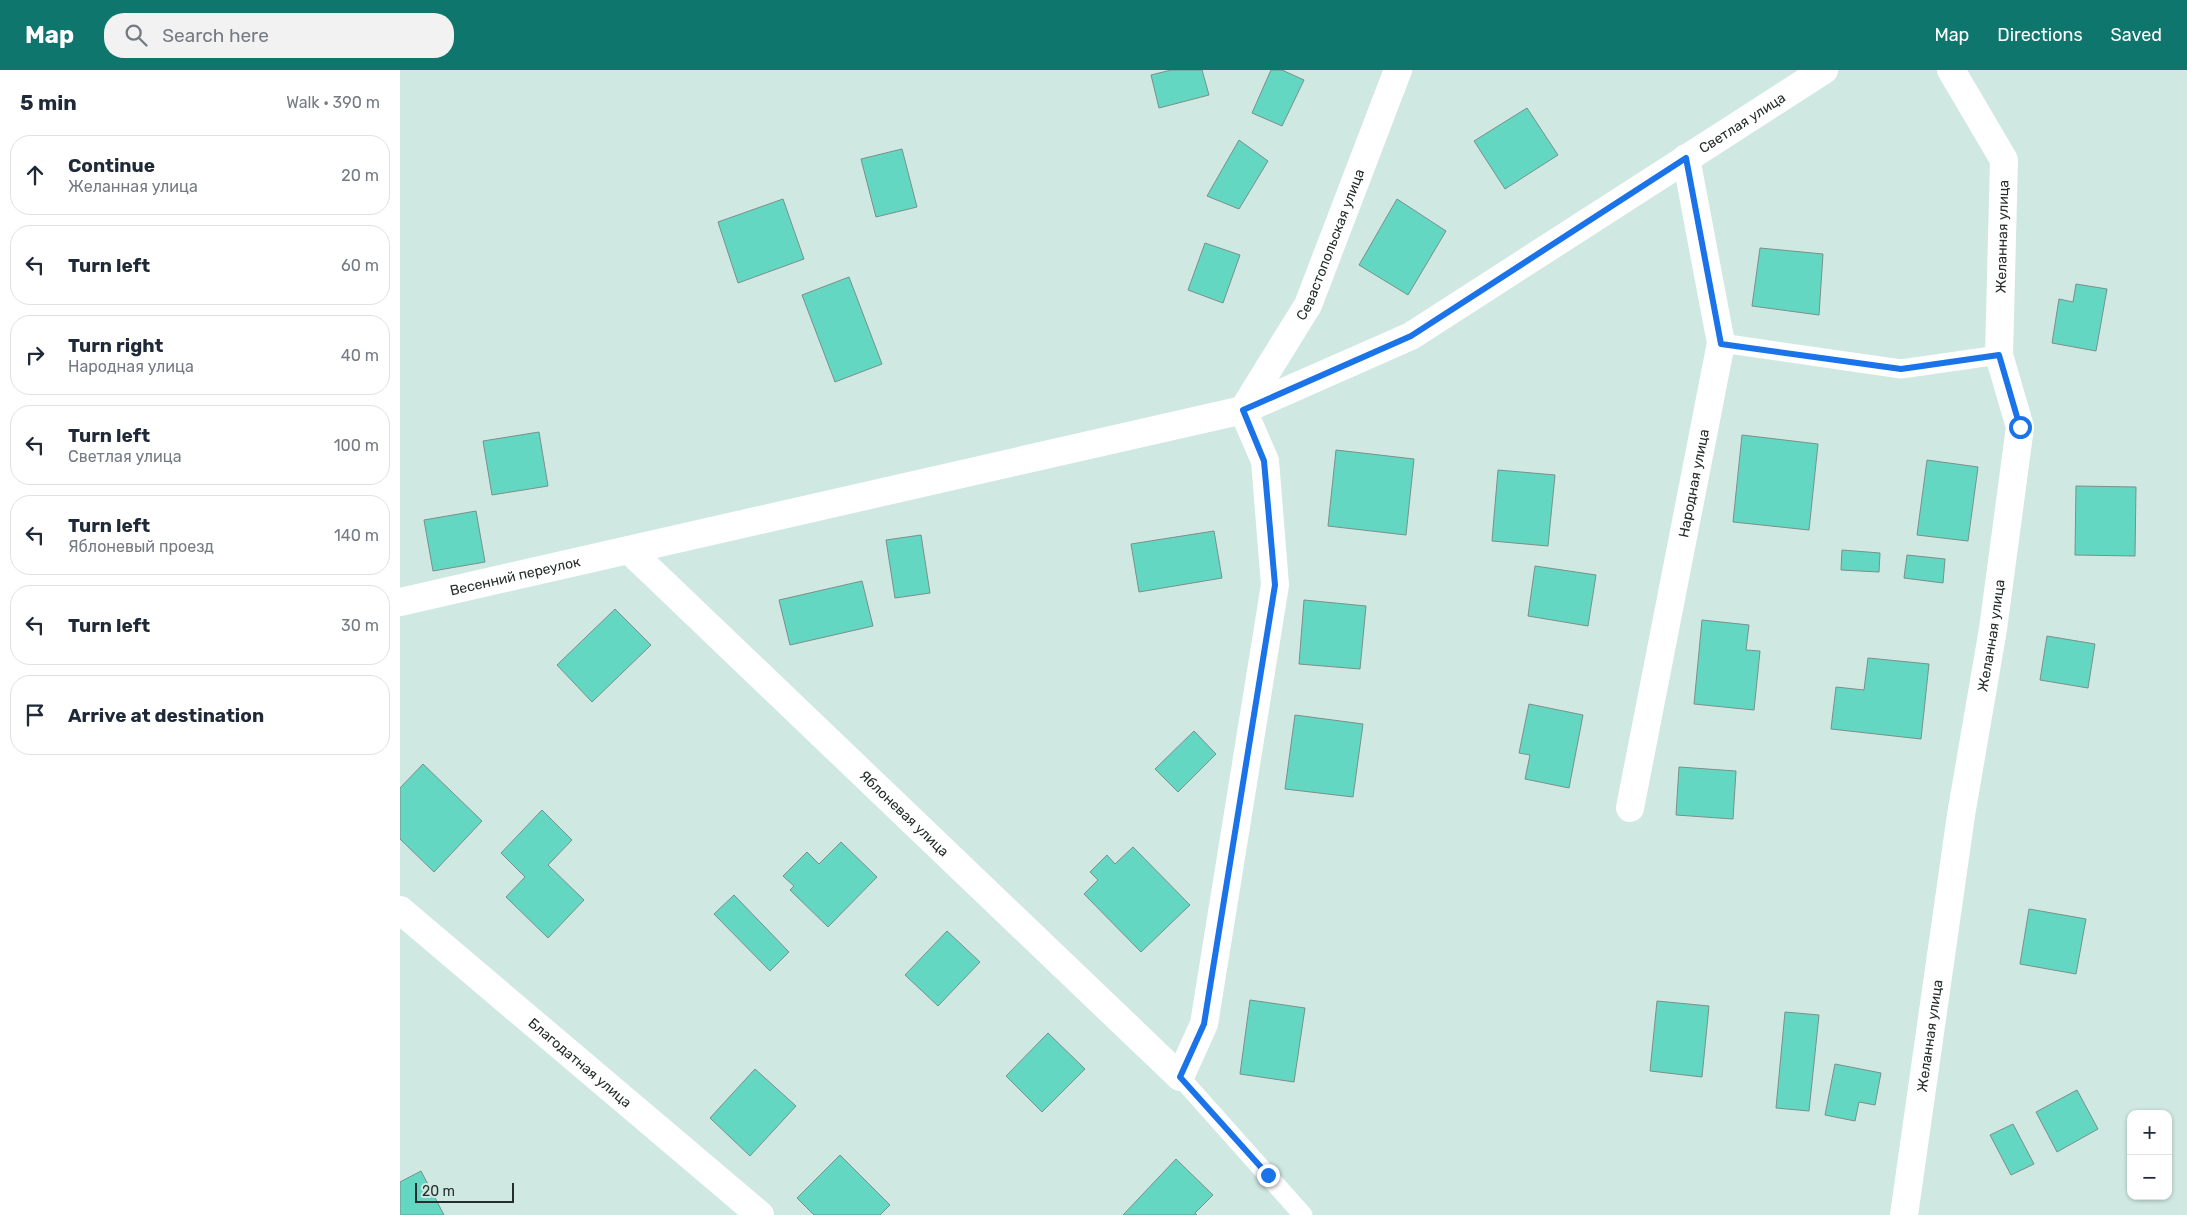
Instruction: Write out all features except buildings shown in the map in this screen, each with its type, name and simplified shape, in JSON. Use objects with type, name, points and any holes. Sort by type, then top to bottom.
[{"type":"street","name":"Севастопольская улица","points":[[1243,410],[1308,305],[1398,70]]},
{"type":"street","name":"Светлая улица","points":[[629,550],[1243,410],[1411,336],[1824,70]]},
{"type":"street","name":"Желанная улица","points":[[1904,1215],[1961,815],[1993,630],[2020,427],[1999,355],[2004,160],[1951,70]]},
{"type":"street","name":"Народная улица","points":[[1630,808],[1721,344],[1686,158]]},
{"type":"street","points":[[1180,1077],[1204,1024],[1275,585],[1264,461],[1243,410]]},
{"type":"street","name":"Весенний переулок","points":[[400,602],[629,550]]},
{"type":"street","name":"Яблоневая улица","points":[[629,550],[1180,1077]]},
{"type":"street","name":"Благодатная улица","points":[[400,910],[760,1215]]},
{"type":"lane","points":[[1721,344],[1901,369],[1999,355]]},
{"type":"lane","points":[[1180,1077],[1303,1215]]},
{"type":"route","points":[[1268,1175],[1180,1077],[1204,1024],[1275,585],[1264,461],[1243,410],[1411,336],[1686,158],[1721,344],[1901,369],[1999,355],[2020,427]]}]
